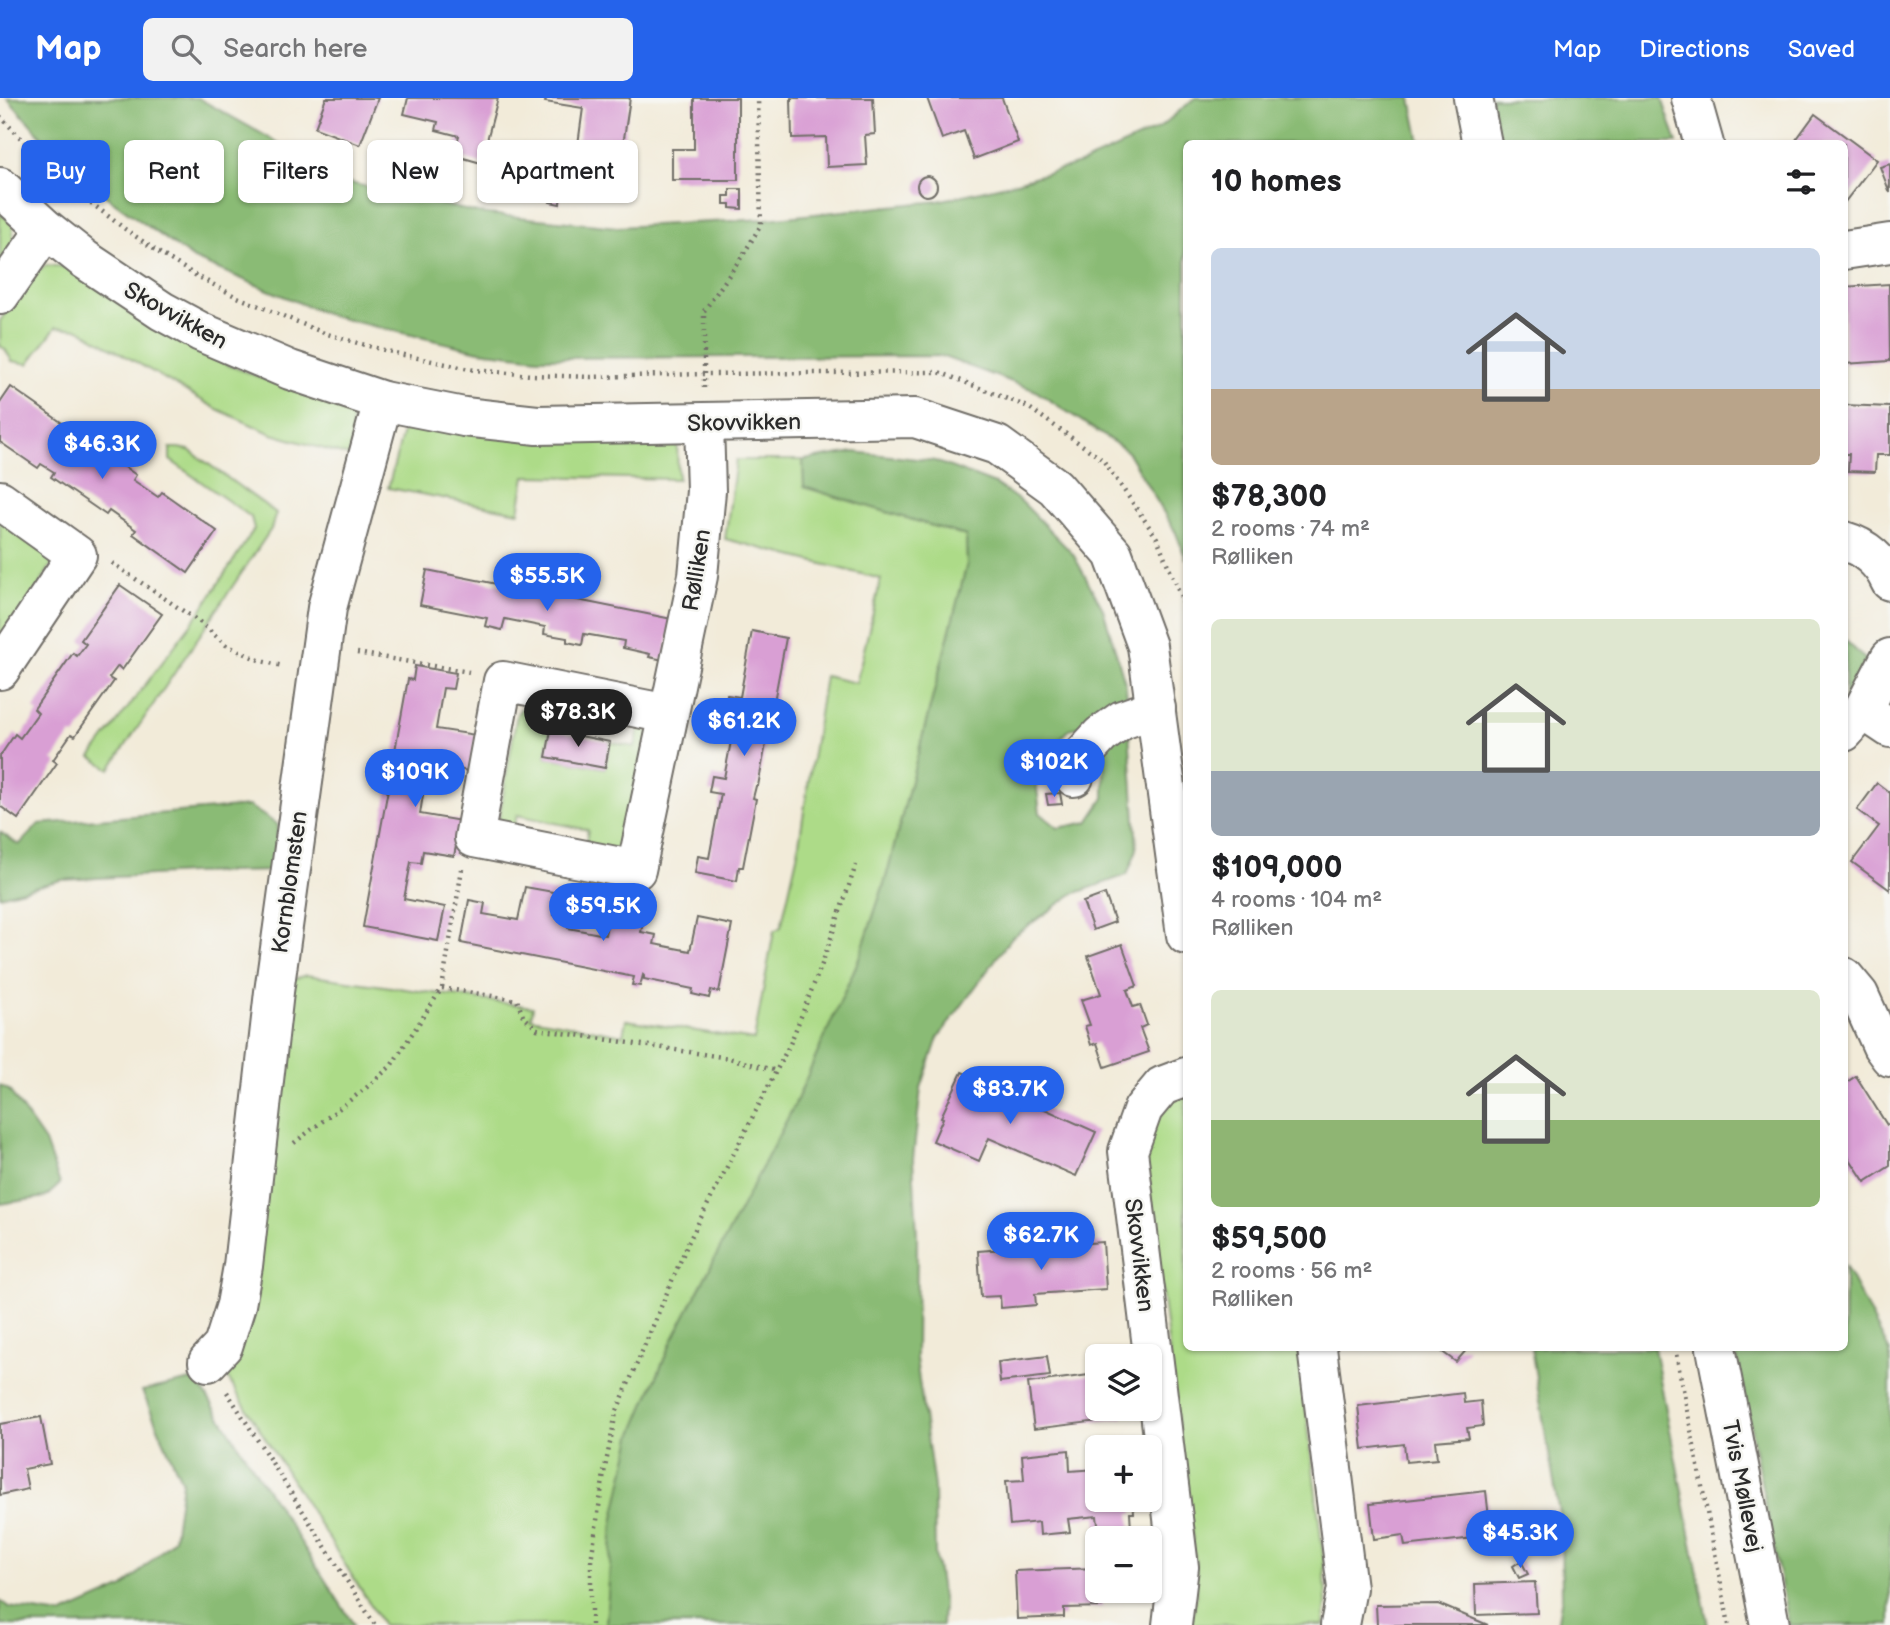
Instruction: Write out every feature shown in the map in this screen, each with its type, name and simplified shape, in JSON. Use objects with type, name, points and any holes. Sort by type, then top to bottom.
[{"type":"street","points":[[1473,98],[1481,140]]},
{"type":"street","points":[[1691,98],[1703,140]]},
{"type":"street","name":"Skovvikken","points":[[0,187],[46,229],[124,287],[162,311],[201,332],[290,370],[383,401],[464,417],[537,425],[915,418],[997,445],[1055,487],[1113,554],[1147,646],[1183,912]]},
{"type":"street","points":[[0,295],[46,229]]},
{"type":"street","points":[[1848,249],[1890,243]]},
{"type":"street","name":"Kornblomsten","points":[[208,1363],[223,1346],[236,1305],[243,1266],[274,992],[327,608],[383,401]]},
{"type":"street","name":"Rølliken","points":[[474,838],[636,870],[698,576],[706,491],[704,423]]},
{"type":"street","points":[[0,500],[77,555],[0,670]]},
{"type":"street","points":[[1848,543],[1868,552],[1889,573]]},
{"type":"street","points":[[1866,723],[1890,658]]},
{"type":"street","points":[[474,838],[503,681],[668,714]]},
{"type":"street","points":[[1074,777],[1077,761],[1101,735],[1122,720],[1156,708]]},
{"type":"street","points":[[1852,986],[1890,1021]]},
{"type":"street","points":[[1852,986],[1890,1057]]},
{"type":"street","name":"Skovvikken","points":[[1172,1625],[1179,1567],[1128,1151],[1143,1109],[1162,1086],[1183,1078]]},
{"type":"street","points":[[1317,1351],[1347,1588],[1340,1625]]},
{"type":"street","name":"Tvis Møllevej","points":[[1717,1351],[1770,1625]]},
{"type":"path","points":[[704,374],[704,311],[761,225],[758,98]]},
{"type":"path","points":[[0,116],[69,186],[161,254],[235,296],[324,333],[399,354],[474,370],[531,375],[590,377],[939,372],[1028,407],[1103,460],[1157,538],[1183,603]]},
{"type":"path","points":[[77,555],[113,564],[201,623],[226,645],[261,661],[298,671],[319,660],[463,670],[503,681]]},
{"type":"path","points":[[254,1175],[391,1066],[442,988],[462,868],[474,838]]},
{"type":"path","points":[[591,1625],[591,1561],[616,1413],[688,1243],[790,1044],[822,964],[856,865]]},
{"type":"path","points":[[442,988],[517,1000],[523,1016],[537,1029],[729,1058],[776,1071]]},
{"type":"path","points":[[1676,1351],[1729,1625]]},
{"type":"path","points":[[208,1363],[375,1625]]},
{"type":"green space","points":[[7,98],[198,98],[273,140],[238,140],[238,203],[353,203],[353,184],[367,187],[367,203],[435,203],[478,213],[617,227],[767,219],[938,201],[1083,163],[1158,129],[1195,98],[1411,98],[1419,140],[1183,140],[1183,551],[1176,533],[1127,451],[1034,390],[941,356],[538,358],[479,351],[331,316],[194,259],[110,199],[110,140],[45,140]]},
{"type":"green space","points":[[1491,98],[1662,98],[1676,140],[1498,140]]},
{"type":"green space","points":[[0,213],[13,225],[13,244],[0,263]]},
{"type":"green space","points":[[46,265],[66,267],[163,330],[228,365],[352,412],[349,456],[272,434],[217,409],[79,329],[56,327],[28,364],[12,361],[0,346],[0,321],[26,282]]},
{"type":"green space","points":[[406,420],[677,439],[678,479],[525,476],[519,512],[388,488]]},
{"type":"green space","points":[[170,448],[189,450],[276,513],[271,529],[110,769],[91,757],[200,612],[254,529],[251,517],[170,460]]},
{"type":"green space","points":[[854,452],[935,461],[995,484],[1023,503],[1073,554],[1103,609],[1126,686],[1137,849],[1127,875],[1073,894],[1012,937],[938,1038],[921,1088],[913,1159],[917,1236],[916,1359],[934,1487],[935,1553],[943,1604],[942,1625],[606,1625],[613,1523],[632,1436],[670,1345],[795,1104],[859,959],[886,878],[967,564],[966,536],[804,487],[803,460]],"holes":[[[1090,725],[1104,751],[1104,798],[1088,822],[1058,828],[1040,813],[1035,772],[1069,729]]]},
{"type":"green space","points":[[736,460],[803,460],[804,487],[966,536],[967,564],[886,878],[859,959],[613,1523],[606,1625],[383,1625],[225,1374],[223,1362],[285,982],[306,975],[533,1007],[531,1018],[623,1035],[626,1020],[754,1040],[774,931],[781,927],[797,856],[825,676],[856,683],[881,579],[725,539]]},
{"type":"green space","points":[[0,518],[55,559],[0,650]]},
{"type":"green space","points":[[1848,643],[1867,661],[1848,696]]},
{"type":"green space","points":[[525,705],[555,709],[546,757],[605,768],[610,742],[635,747],[640,723],[655,736],[633,846],[584,853],[588,830],[517,815],[511,840],[498,825],[517,714]]},
{"type":"green space","points":[[249,806],[278,825],[273,871],[61,880],[0,896],[0,832],[19,845],[39,824]]},
{"type":"green space","points":[[0,1085],[9,1090],[45,1142],[60,1184],[46,1197],[0,1204]]},
{"type":"green space","points":[[1183,1092],[1183,1351],[1299,1351],[1325,1572],[1324,1625],[1191,1625],[1196,1598],[1196,1567],[1145,1155],[1157,1112]]},
{"type":"green space","points":[[1848,1272],[1890,1352],[1890,1625],[1789,1625],[1736,1351],[1848,1351]]},
{"type":"green space","points":[[1532,1351],[1655,1351],[1708,1625],[1557,1625],[1562,1596],[1561,1524]]},
{"type":"green space","points":[[196,1379],[354,1625],[0,1625],[0,1601],[9,1607],[61,1615],[124,1587],[174,1539],[182,1482],[142,1391]]},
{"type":"building","points":[[326,98],[378,98],[360,145],[353,140],[315,128]]},
{"type":"building","points":[[408,98],[498,98],[487,140],[477,140],[477,162],[463,158],[463,140],[458,140],[459,136],[436,130],[438,122],[404,114]]},
{"type":"building","points":[[546,98],[630,98],[624,140],[579,140],[583,108],[545,102]]},
{"type":"building","points":[[694,98],[738,98],[738,180],[672,180],[672,149],[694,149]]},
{"type":"building","points":[[791,98],[873,98],[875,134],[865,135],[867,165],[827,167],[826,137],[792,138]]},
{"type":"building","points":[[927,98],[1002,98],[1018,142],[974,159],[964,131],[942,139]]},
{"type":"building","points":[[1815,114],[1877,160],[1848,198],[1848,140],[1796,140]]},
{"type":"building","points":[[1890,164],[1890,193],[1880,167]]},
{"type":"building","points":[[927,176],[934,179],[937,186],[934,193],[927,196],[920,193],[917,186],[920,179]]},
{"type":"building","points":[[730,189],[742,189],[742,209],[730,208],[730,204],[724,204],[724,196],[730,196]]},
{"type":"building","points":[[1889,284],[1890,361],[1848,364],[1848,287]]},
{"type":"building","points":[[11,387],[68,427],[65,432],[76,440],[80,435],[136,475],[133,480],[158,497],[162,492],[217,531],[188,573],[133,534],[136,530],[109,511],[106,515],[51,477],[54,472],[41,464],[38,468],[0,442],[0,403]]},
{"type":"building","points":[[1848,405],[1890,407],[1890,455],[1876,455],[1875,472],[1848,471]]},
{"type":"building","points":[[427,570],[672,619],[664,660],[623,648],[624,641],[584,634],[582,645],[567,642],[567,638],[544,634],[545,627],[505,619],[502,630],[485,626],[487,618],[420,605]]},
{"type":"building","points":[[120,585],[162,614],[122,670],[118,666],[109,678],[114,681],[75,736],[71,734],[53,760],[57,763],[18,819],[0,806],[0,756],[15,734],[20,738],[38,713],[34,709],[73,653],[77,656],[86,644],[81,640]]},
{"type":"building","points":[[752,631],[786,638],[773,707],[770,706],[771,718],[758,786],[753,798],[756,799],[743,867],[739,867],[737,881],[695,873],[698,856],[709,858],[721,794],[709,792],[712,776],[724,778],[736,715],[724,713],[727,695],[740,697]]},
{"type":"building","points":[[415,666],[456,673],[453,689],[443,688],[436,729],[476,735],[469,771],[439,766],[437,778],[426,776],[420,814],[461,821],[454,856],[423,851],[421,863],[411,862],[404,899],[445,907],[438,941],[363,927],[408,679],[413,680]]},
{"type":"building","points":[[551,730],[610,742],[605,768],[546,757]]},
{"type":"building","points":[[1877,783],[1890,793],[1890,890],[1852,862],[1879,826],[1857,810]]},
{"type":"building","points":[[1060,793],[1062,804],[1048,805],[1046,794]]},
{"type":"building","points":[[525,887],[559,893],[554,915],[570,919],[568,928],[605,935],[611,903],[646,909],[641,932],[656,935],[654,944],[690,951],[697,918],[732,925],[719,992],[711,990],[709,998],[692,994],[693,989],[644,979],[643,975],[640,986],[632,985],[634,977],[461,943],[469,900],[485,903],[483,914],[518,920]]},
{"type":"building","points":[[1105,894],[1115,922],[1093,930],[1083,902]]},
{"type":"building","points":[[1122,944],[1137,986],[1127,990],[1133,1007],[1140,1005],[1147,1025],[1140,1028],[1149,1052],[1105,1067],[1097,1043],[1091,1045],[1085,1026],[1090,1025],[1081,1000],[1101,994],[1088,956]]},
{"type":"building","points":[[962,1072],[1096,1132],[1076,1176],[989,1138],[979,1161],[933,1141]]},
{"type":"building","points":[[1856,1076],[1887,1125],[1890,1123],[1890,1166],[1865,1182],[1848,1156],[1848,1081]]},
{"type":"building","points":[[1103,1242],[1106,1289],[1035,1294],[1036,1305],[1001,1308],[1000,1296],[981,1297],[978,1251]]},
{"type":"building","points":[[1441,1351],[1465,1351],[1456,1362]]},
{"type":"building","points":[[1047,1356],[1050,1376],[1000,1382],[998,1362]]},
{"type":"building","points":[[1085,1376],[1085,1421],[1099,1421],[1034,1429],[1028,1383]]},
{"type":"building","points":[[1463,1393],[1464,1403],[1481,1401],[1483,1426],[1467,1428],[1469,1438],[1435,1441],[1437,1459],[1406,1462],[1404,1444],[1363,1449],[1358,1406]]},
{"type":"building","points":[[41,1417],[50,1464],[24,1469],[28,1489],[0,1495],[0,1424]]},
{"type":"building","points":[[1069,1450],[1070,1471],[1085,1470],[1085,1512],[1134,1512],[1130,1513],[1131,1526],[1098,1526],[1097,1516],[1068,1519],[1070,1532],[1040,1535],[1039,1522],[1010,1525],[1006,1481],[1024,1480],[1022,1455]]},
{"type":"building","points":[[1486,1491],[1491,1536],[1405,1546],[1403,1535],[1374,1539],[1370,1504]]},
{"type":"building","points":[[1521,1561],[1528,1574],[1519,1578],[1513,1566]]},
{"type":"building","points":[[1085,1568],[1085,1603],[1102,1603],[1102,1607],[1064,1608],[1064,1617],[1017,1619],[1015,1571]]},
{"type":"building","points":[[1535,1582],[1537,1613],[1476,1615],[1475,1584]]},
{"type":"building","points":[[1438,1604],[1488,1625],[1377,1625],[1376,1605]]}]
